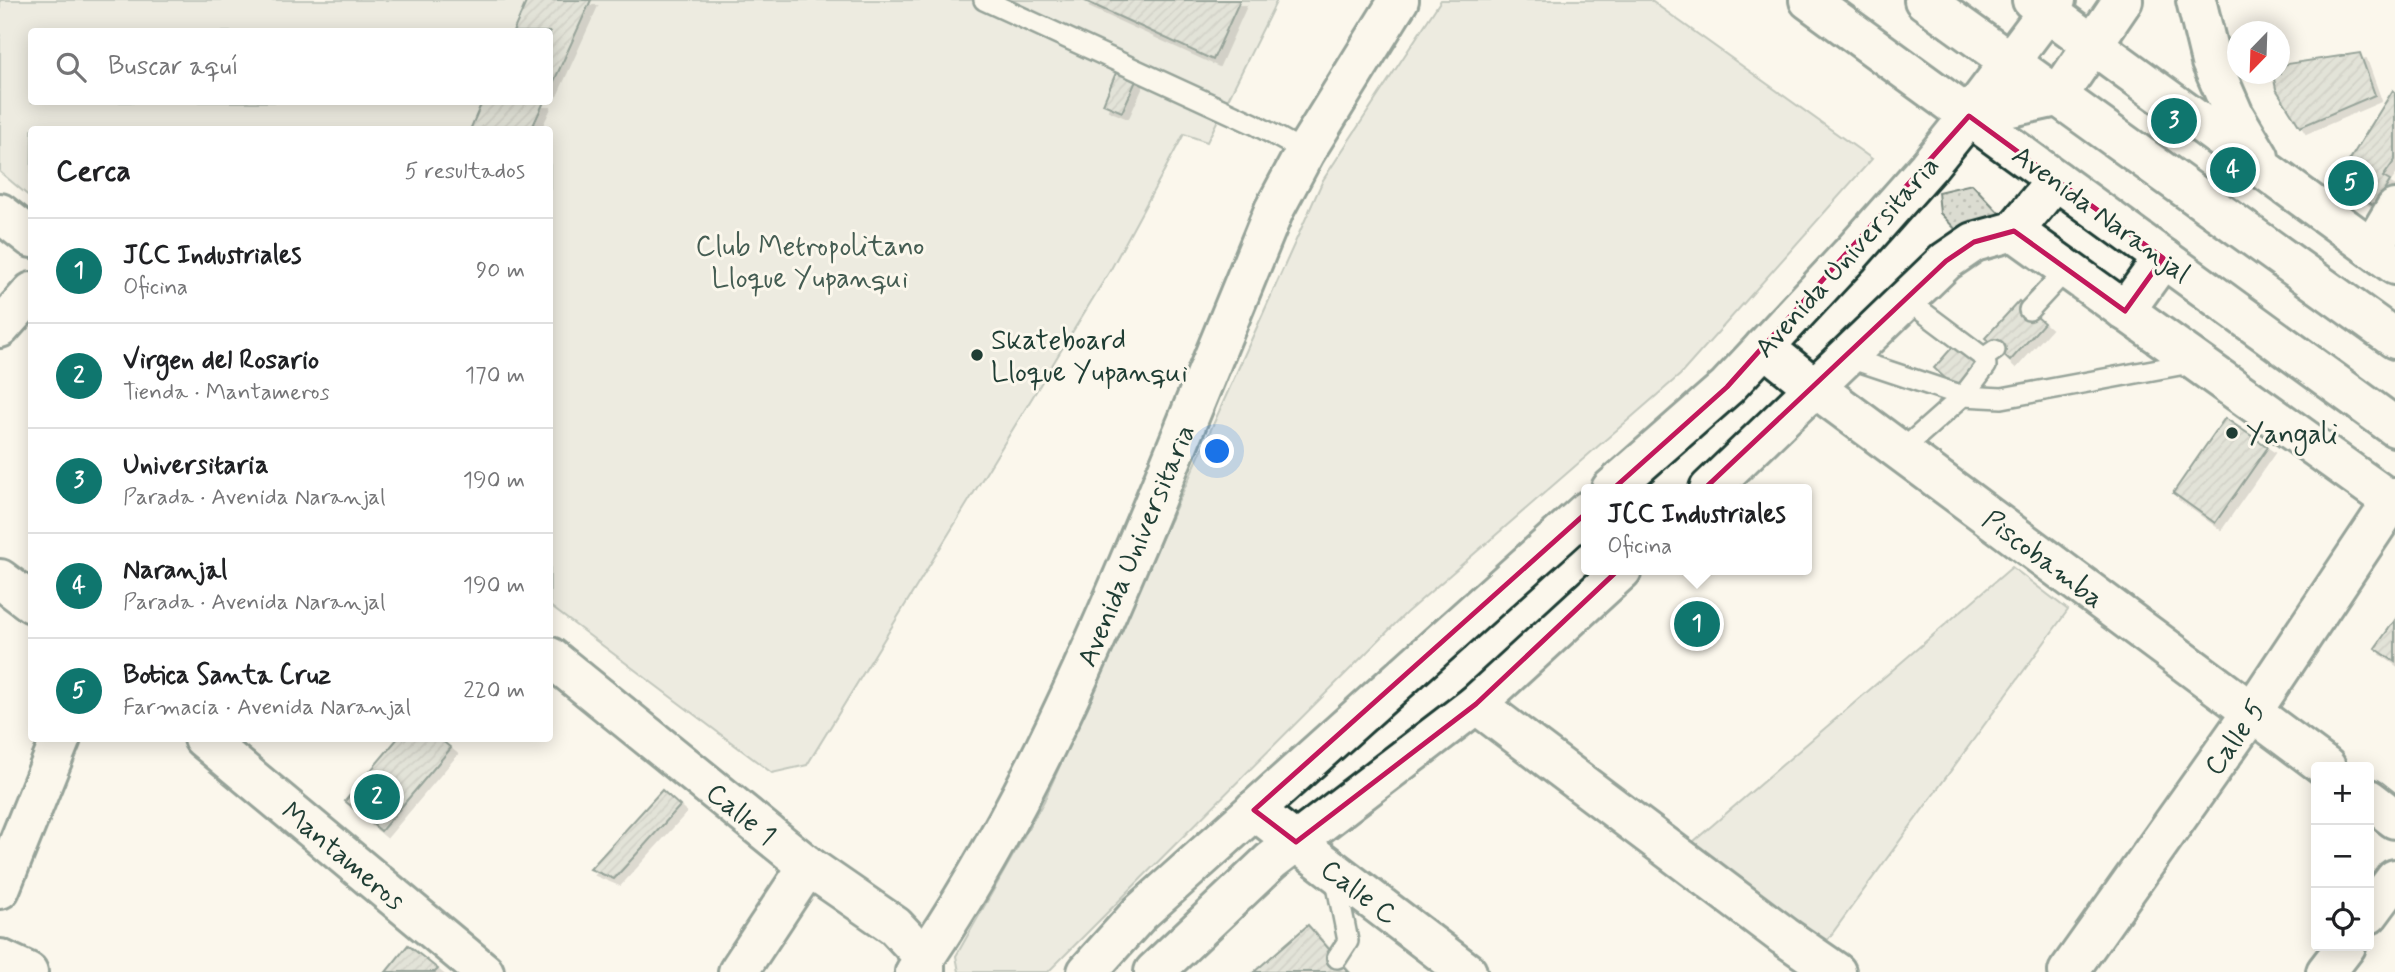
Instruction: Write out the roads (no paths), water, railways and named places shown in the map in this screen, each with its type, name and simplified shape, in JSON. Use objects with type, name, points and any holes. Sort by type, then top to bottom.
[{"type":"main road","name":"Avenida Universitaria","points":[[922,967],[1023,791],[1095,645],[1274,210],[1305,152],[1399,0]]},
{"type":"main road","name":"Avenida Naranjal","points":[[1809,0],[2395,427]]},
{"type":"main road","points":[[1924,0],[2395,339]]},
{"type":"main road","points":[[1969,116],[2057,97],[2123,0]]},
{"type":"main road","points":[[2196,0],[2211,62],[2234,116],[2267,171]]},
{"type":"main road","name":"Avenida Universitaria","points":[[1617,484],[1727,387],[1850,255],[1928,167],[2011,62],[2045,4]]},
{"type":"main road","points":[[2045,4],[2093,43],[2384,256],[2395,209]]},
{"type":"main road","points":[[1714,484],[1946,261],[1974,242],[2014,231],[2056,180]]},
{"type":"main road","points":[[0,213],[28,235]]},
{"type":"main road","points":[[2014,231],[2394,501]]},
{"type":"main road","points":[[2125,311],[2163,258]]},
{"type":"main road","points":[[0,328],[28,296]]},
{"type":"main road","name":"Piscobamba","points":[[1764,347],[1814,387],[2319,762]]},
{"type":"main road","name":"Calle 5","points":[[2067,972],[2252,712],[2394,501]]},
{"type":"main road","points":[[1087,972],[1140,913],[1581,516]]},
{"type":"main road","points":[[1154,972],[1271,861],[1476,704],[1617,575]]},
{"type":"main road","points":[[0,579],[28,600]]},
{"type":"main road","name":"Calle 1","points":[[553,659],[808,866],[895,926],[922,967]]},
{"type":"main road","points":[[1476,704],[1784,936],[1836,972]]},
{"type":"main road","points":[[0,889],[59,742]]},
{"type":"main road","name":"Mantameros","points":[[208,742],[482,971]]},
{"type":"main road","points":[[2374,803],[2395,819]]},
{"type":"main road","name":"Calle C","points":[[1254,810],[1467,972]]},
{"type":"main road","points":[[738,972],[808,866]]},
{"type":"main road","points":[[2374,907],[2395,879]]},
{"type":"main road","points":[[2326,972],[2342,951]]},
{"type":"main road","points":[[0,959],[27,972]]},
{"type":"lane","points":[[984,0],[1254,124],[1305,152]]},
{"type":"lane","points":[[2029,310],[2067,269]]},
{"type":"lane","points":[[1901,451],[1963,396],[1986,366],[1990,353],[1907,300]]},
{"type":"lane","points":[[1846,357],[1963,396],[2002,398],[2196,362]]},
{"type":"lane","points":[[1334,871],[1348,941],[1337,958]]},
{"type":"place","name":"Universitaria","points":[[2174,121]]},
{"type":"place","name":"Naranjal","points":[[2233,170]]},
{"type":"place","name":"Botica Santa Cruz","points":[[2351,183]]},
{"type":"place","name":"Skateboard Lloque Yupanqui","points":[[977,355]]},
{"type":"place","name":"Yangali","points":[[2232,433]]},
{"type":"place","name":"JCC Industriales","points":[[1697,624]]},
{"type":"place","name":"Virgen del Rosario","points":[[377,797]]},
{"type":"park label","name":"Club Metropolitano Lloque Yupanqui","points":[[810,261]]}]
